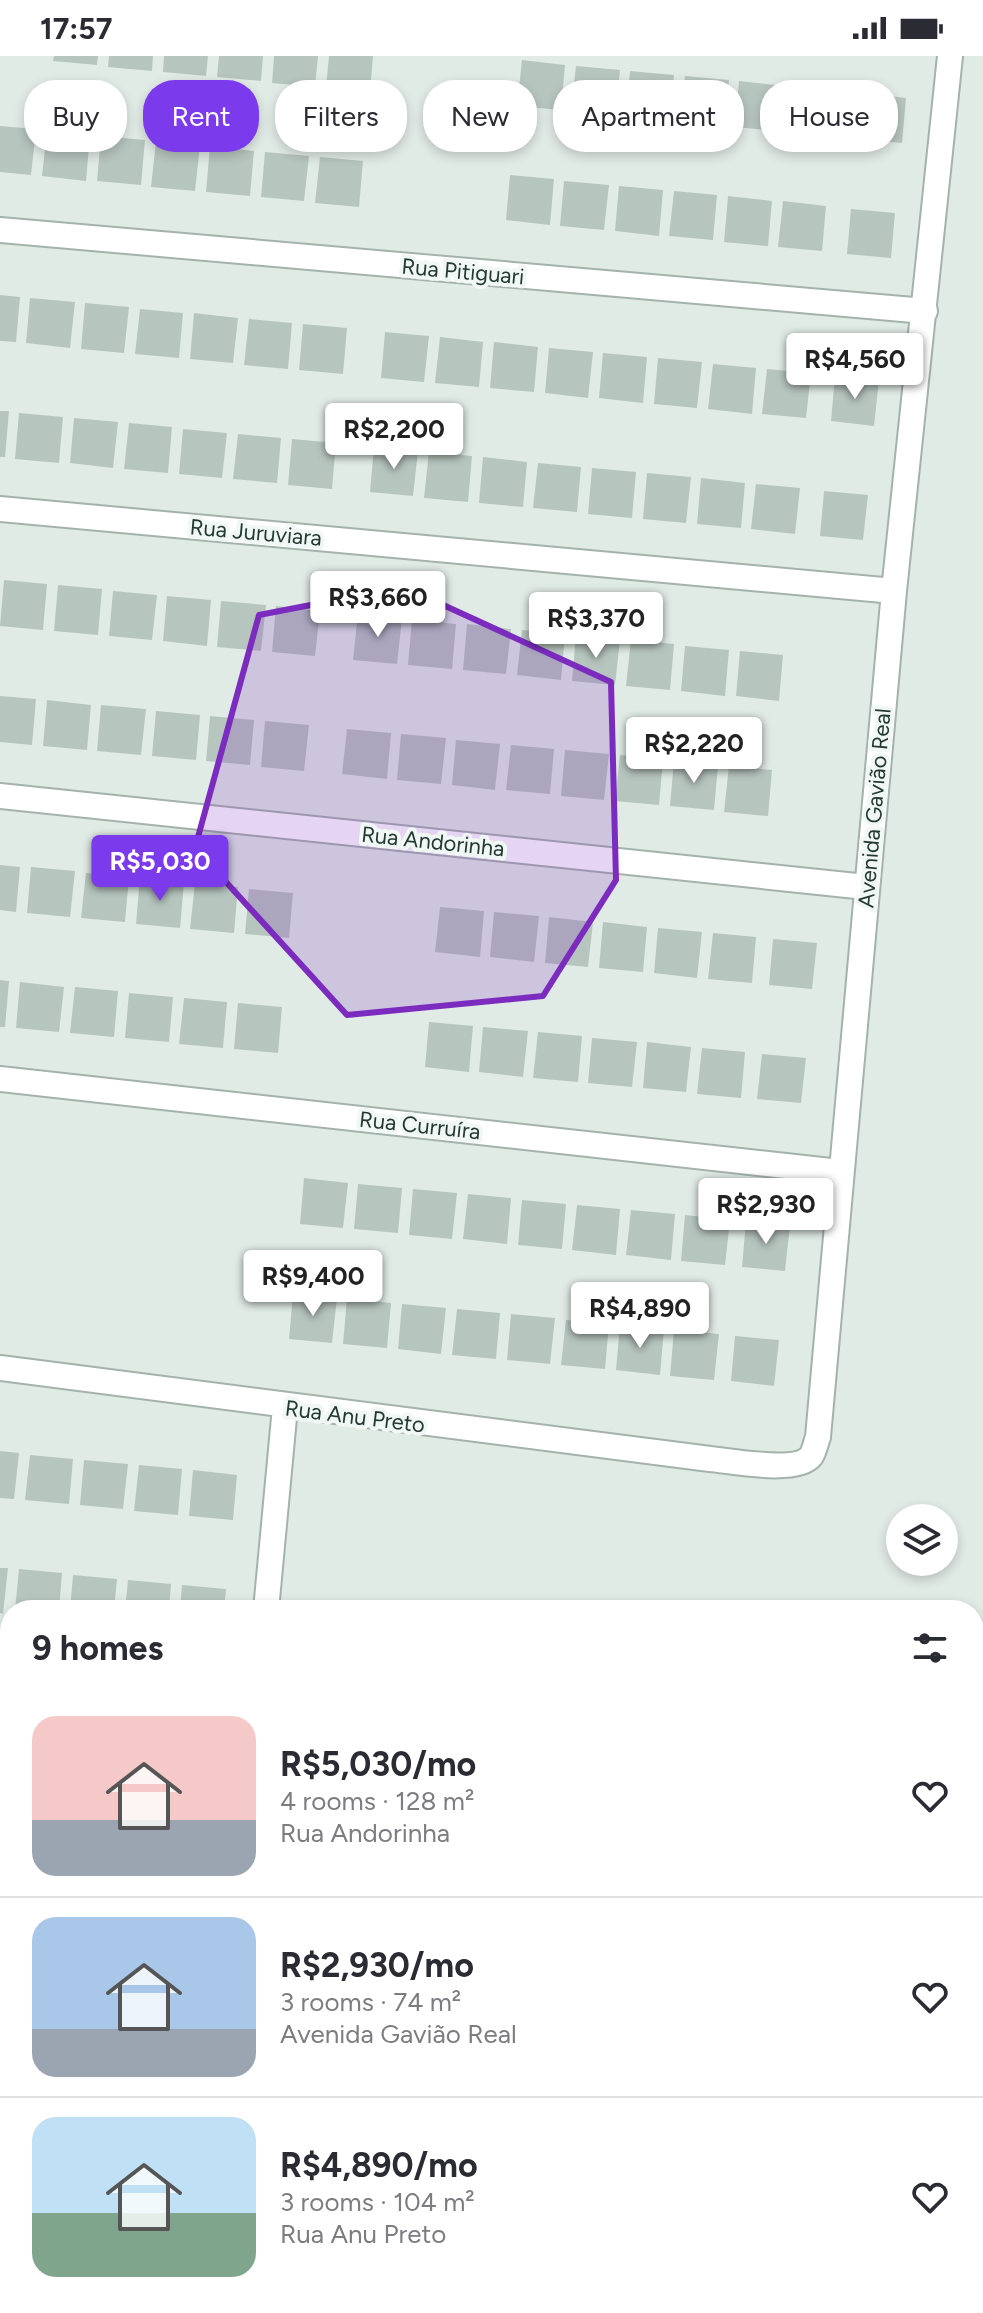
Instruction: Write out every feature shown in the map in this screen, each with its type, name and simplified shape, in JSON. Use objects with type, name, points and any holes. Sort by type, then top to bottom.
[{"type":"street","name":"Avenida Gavião Real","points":[[710,1459],[797,1465],[811,1456],[818,1437],[894,591],[950,56]]},
{"type":"street","name":"Rua Pitiguari","points":[[0,230],[925,311]]},
{"type":"street","name":"Rua Juruviara","points":[[0,509],[894,591]]},
{"type":"street","name":"Rua Andorinha","points":[[0,796],[866,887]]},
{"type":"street","name":"Rua Curruíra","points":[[0,1079],[840,1172]]},
{"type":"street","name":"Rua Anu Preto","points":[[0,1368],[285,1407],[710,1459]]},
{"type":"street","points":[[267,1600],[285,1407]]},
{"type":"highlighted area","points":[[404,587],[611,682],[616,880],[543,996],[347,1015],[195,848],[259,615]]},
{"type":"building","points":[[54,56],[98,56],[97,65],[53,61]]},
{"type":"building","points":[[109,56],[153,56],[152,71],[108,67]]},
{"type":"building","points":[[164,56],[208,56],[206,76],[163,72]]},
{"type":"building","points":[[219,56],[263,56],[261,81],[217,77]]},
{"type":"building","points":[[274,56],[318,56],[316,80],[275,80],[272,83]]},
{"type":"building","points":[[329,56],[373,56],[371,80],[327,80]]},
{"type":"building","points":[[522,60],[565,65],[564,80],[553,80],[553,109],[537,108],[537,80],[520,80]]},
{"type":"building","points":[[576,66],[620,70],[619,80],[574,80]]},
{"type":"building","points":[[630,71],[674,75],[674,80],[629,80]]},
{"type":"building","points":[[685,76],[729,80],[685,80]]},
{"type":"building","points":[[744,82],[760,83],[760,129],[744,128]]},
{"type":"building","points":[[898,97],[906,98],[902,143],[898,143]]},
{"type":"building","points":[[0,126],[24,128],[24,152],[34,152],[31,175],[0,172]]},
{"type":"building","points":[[127,138],[143,140],[141,185],[97,181],[100,152],[127,152]]},
{"type":"building","points":[[45,152],[89,152],[86,181],[42,176]]},
{"type":"building","points":[[155,152],[199,152],[195,191],[151,187]]},
{"type":"building","points":[[209,152],[254,152],[250,196],[206,192]]},
{"type":"building","points":[[265,152],[309,156],[304,201],[261,197]]},
{"type":"building","points":[[320,157],[363,161],[359,207],[315,203]]},
{"type":"building","points":[[510,175],[554,179],[550,225],[506,220]]},
{"type":"building","points":[[564,181],[609,185],[604,230],[560,226]]},
{"type":"building","points":[[619,186],[663,190],[659,236],[615,231]]},
{"type":"building","points":[[674,191],[717,195],[713,240],[669,236]]},
{"type":"building","points":[[728,196],[772,201],[768,246],[724,242]]},
{"type":"building","points":[[783,201],[826,206],[822,251],[778,247]]},
{"type":"building","points":[[851,209],[895,213],[891,258],[847,254]]},
{"type":"building","points":[[0,295],[20,297],[16,342],[0,341]]},
{"type":"building","points":[[30,298],[75,302],[70,348],[26,343]]},
{"type":"building","points":[[85,303],[129,307],[124,353],[81,349]]},
{"type":"building","points":[[140,309],[183,313],[179,358],[135,354]]},
{"type":"building","points":[[194,313],[238,318],[233,363],[190,359]]},
{"type":"building","points":[[249,319],[292,323],[288,369],[244,365]]},
{"type":"building","points":[[303,324],[347,328],[343,374],[299,370]]},
{"type":"building","points":[[385,332],[429,336],[424,382],[381,378]]},
{"type":"building","points":[[440,337],[483,342],[479,387],[435,383]]},
{"type":"building","points":[[494,342],[538,347],[534,392],[490,388]]},
{"type":"building","points":[[549,348],[593,352],[588,398],[545,393]]},
{"type":"building","points":[[603,353],[647,357],[643,403],[599,398]]},
{"type":"building","points":[[658,358],[702,362],[697,408],[654,404]]},
{"type":"building","points":[[713,364],[756,368],[752,414],[708,409]]},
{"type":"building","points":[[767,369],[811,373],[806,418],[762,414]]},
{"type":"building","points":[[835,376],[879,380],[874,426],[831,421]]},
{"type":"building","points":[[0,411],[9,411],[5,457],[0,457]]},
{"type":"building","points":[[19,413],[63,417],[59,463],[15,459]]},
{"type":"building","points":[[74,418],[118,422],[113,468],[70,463]]},
{"type":"building","points":[[129,423],[172,427],[168,473],[124,469]]},
{"type":"building","points":[[183,429],[227,433],[222,478],[179,474]]},
{"type":"building","points":[[238,434],[281,438],[277,483],[233,479]]},
{"type":"building","points":[[292,439],[336,443],[332,489],[288,485]]},
{"type":"building","points":[[374,447],[418,451],[413,496],[370,492]]},
{"type":"building","points":[[429,452],[472,456],[468,502],[424,498]]},
{"type":"building","points":[[483,457],[527,462],[523,507],[479,503]]},
{"type":"building","points":[[538,463],[581,467],[577,512],[533,508]]},
{"type":"building","points":[[592,468],[636,472],[632,518],[588,514]]},
{"type":"building","points":[[647,473],[691,477],[686,523],[643,519]]},
{"type":"building","points":[[701,478],[745,483],[741,528],[697,524]]},
{"type":"building","points":[[756,484],[800,488],[795,534],[751,529]]},
{"type":"building","points":[[824,491],[868,495],[863,540],[820,536]]},
{"type":"building","points":[[4,580],[47,584],[43,630],[0,626]]},
{"type":"building","points":[[58,585],[102,589],[98,635],[54,631]]},
{"type":"building","points":[[113,591],[157,595],[152,640],[109,636]]},
{"type":"building","points":[[167,596],[211,600],[207,646],[163,641]]},
{"type":"building","points":[[221,601],[266,605],[261,651],[217,647]]},
{"type":"building","points":[[276,606],[320,611],[315,656],[272,652]]},
{"type":"building","points":[[358,614],[402,618],[397,664],[353,660]]},
{"type":"building","points":[[412,620],[456,624],[452,669],[408,665]]},
{"type":"building","points":[[467,624],[511,629],[506,674],[463,670]]},
{"type":"building","points":[[522,630],[565,634],[561,680],[517,675]]},
{"type":"building","points":[[576,635],[620,640],[615,685],[572,681]]},
{"type":"building","points":[[631,640],[674,644],[670,690],[626,686]]},
{"type":"building","points":[[685,646],[729,650],[725,696],[681,691]]},
{"type":"building","points":[[740,651],[783,655],[779,701],[736,696]]},
{"type":"building","points":[[0,696],[36,699],[32,745],[0,742]]},
{"type":"building","points":[[47,700],[91,705],[87,750],[43,746]]},
{"type":"building","points":[[101,705],[146,709],[141,755],[97,751]]},
{"type":"building","points":[[156,711],[200,715],[196,760],[152,756]]},
{"type":"building","points":[[210,716],[254,720],[250,765],[206,761]]},
{"type":"building","points":[[265,721],[309,725],[304,771],[261,767]]},
{"type":"building","points":[[347,729],[391,733],[387,779],[342,774]]},
{"type":"building","points":[[401,734],[446,738],[441,784],[397,780]]},
{"type":"building","points":[[456,740],[500,744],[495,790],[452,785]]},
{"type":"building","points":[[511,745],[554,749],[550,794],[506,790]]},
{"type":"building","points":[[565,750],[609,754],[604,800],[561,796]]},
{"type":"building","points":[[620,755],[663,760],[659,805],[615,801]]},
{"type":"building","points":[[674,760],[718,765],[714,810],[670,806]]},
{"type":"building","points":[[729,766],[772,770],[768,816],[724,812]]},
{"type":"building","points":[[0,865],[20,867],[16,912],[0,910]]},
{"type":"building","points":[[31,867],[75,871],[70,917],[27,913]]},
{"type":"building","points":[[86,873],[129,877],[125,922],[81,918]]},
{"type":"building","points":[[140,878],[184,882],[180,928],[136,924]]},
{"type":"building","points":[[195,883],[238,887],[234,933],[190,929]]},
{"type":"building","points":[[249,889],[293,893],[289,938],[245,934]]},
{"type":"building","points":[[440,907],[484,911],[480,957],[435,952]]},
{"type":"building","points":[[494,912],[539,916],[534,962],[490,957]]},
{"type":"building","points":[[549,917],[593,922],[588,967],[545,963]]},
{"type":"building","points":[[603,922],[647,927],[643,972],[599,968]]},
{"type":"building","points":[[658,928],[702,932],[697,978],[654,973]]},
{"type":"building","points":[[713,933],[756,937],[752,983],[708,979]]},
{"type":"building","points":[[773,939],[817,943],[812,989],[769,985]]},
{"type":"building","points":[[0,980],[9,981],[5,1027],[0,1027]]},
{"type":"building","points":[[20,982],[64,987],[59,1032],[16,1028]]},
{"type":"building","points":[[75,987],[118,991],[114,1037],[70,1033]]},
{"type":"building","points":[[129,993],[173,997],[169,1042],[125,1038]]},
{"type":"building","points":[[184,998],[227,1002],[223,1048],[179,1044]]},
{"type":"building","points":[[238,1003],[282,1007],[278,1053],[234,1049]]},
{"type":"building","points":[[429,1022],[473,1026],[469,1072],[425,1067]]},
{"type":"building","points":[[483,1027],[528,1031],[523,1077],[479,1072]]},
{"type":"building","points":[[538,1032],[582,1036],[578,1082],[533,1078]]},
{"type":"building","points":[[592,1038],[637,1042],[632,1087],[588,1083]]},
{"type":"building","points":[[647,1042],[691,1047],[686,1092],[643,1088]]},
{"type":"building","points":[[702,1048],[745,1052],[741,1098],[697,1094]]},
{"type":"building","points":[[762,1054],[806,1058],[801,1103],[757,1099]]},
{"type":"building","points":[[304,1178],[348,1183],[343,1228],[300,1224]]},
{"type":"building","points":[[358,1184],[402,1188],[398,1233],[354,1229]]},
{"type":"building","points":[[413,1189],[457,1193],[452,1239],[409,1235]]},
{"type":"building","points":[[468,1194],[511,1198],[507,1244],[463,1239]]},
{"type":"building","points":[[522,1200],[566,1204],[562,1249],[518,1245]]},
{"type":"building","points":[[577,1205],[620,1209],[616,1255],[572,1250]]},
{"type":"building","points":[[631,1210],[675,1214],[671,1260],[626,1255]]},
{"type":"building","points":[[685,1215],[730,1220],[725,1265],[681,1261]]},
{"type":"building","points":[[746,1221],[790,1225],[785,1271],[742,1267]]},
{"type":"building","points":[[293,1294],[337,1298],[332,1343],[289,1339]]},
{"type":"building","points":[[347,1298],[391,1303],[387,1348],[343,1344]]},
{"type":"building","points":[[402,1304],[446,1308],[441,1354],[398,1349]]},
{"type":"building","points":[[457,1309],[500,1313],[496,1359],[452,1355]]},
{"type":"building","points":[[511,1314],[555,1318],[550,1364],[507,1360]]},
{"type":"building","points":[[566,1320],[609,1324],[605,1369],[561,1365]]},
{"type":"building","points":[[620,1325],[664,1329],[660,1375],[616,1370]]},
{"type":"building","points":[[674,1330],[719,1334],[714,1380],[670,1376]]},
{"type":"building","points":[[735,1336],[779,1340],[774,1386],[731,1381]]},
{"type":"building","points":[[0,1451],[19,1453],[14,1499],[0,1498]]},
{"type":"building","points":[[30,1455],[73,1459],[69,1504],[25,1500]]},
{"type":"building","points":[[84,1460],[128,1464],[123,1509],[80,1505]]},
{"type":"building","points":[[139,1465],[182,1469],[178,1515],[134,1511]]},
{"type":"building","points":[[193,1470],[237,1475],[233,1520],[189,1516]]},
{"type":"building","points":[[0,1568],[8,1568],[5,1600],[0,1600]]},
{"type":"building","points":[[19,1569],[62,1573],[60,1600],[16,1600]]},
{"type":"building","points":[[73,1575],[117,1579],[115,1600],[71,1600]]},
{"type":"building","points":[[128,1580],[171,1584],[170,1600],[126,1600]]},
{"type":"building","points":[[182,1585],[226,1589],[225,1600],[181,1600]]}]
